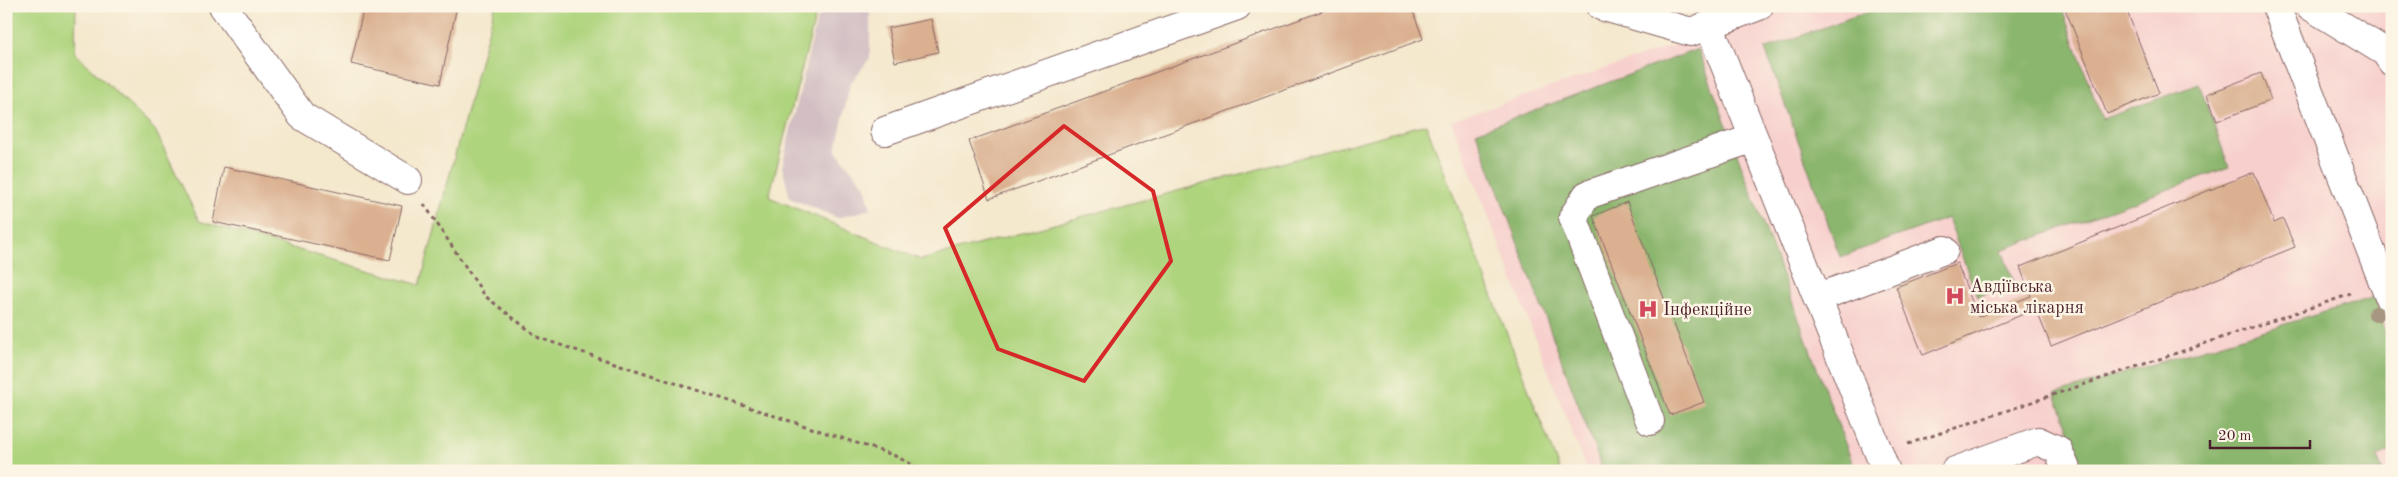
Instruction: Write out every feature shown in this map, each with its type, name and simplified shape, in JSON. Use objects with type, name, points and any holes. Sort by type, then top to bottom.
[{"type":"street","points":[[223,6],[302,116],[408,180]]},
{"type":"street","points":[[885,131],[1237,6]]},
{"type":"street","points":[[1601,6],[1691,32],[1759,6]]},
{"type":"street","points":[[2276,6],[2380,242],[2388,294]]},
{"type":"street","points":[[2310,6],[2385,52],[2392,62]]},
{"type":"street","points":[[1709,25],[1882,462]]},
{"type":"street","points":[[1650,421],[1573,217],[1587,195],[1754,138]]},
{"type":"street","points":[[1817,298],[1944,250]]},
{"type":"street","points":[[1955,471],[2038,441],[2058,450],[2067,471]]},
{"type":"path","points":[[408,180],[485,296],[539,338],[893,456],[925,471]]},
{"type":"path","points":[[1882,462],[2388,294]]},
{"type":"highlighted area","points":[[1064,126],[1153,191],[1171,261],[1084,381],[998,349],[945,228]]},
{"type":"shaded area","points":[[831,6],[870,6],[870,58],[850,84],[836,151],[865,186],[871,209],[838,218],[790,198],[782,167],[817,19]]},
{"type":"shaded area","name":"Авдіївська міська лікарня","points":[[1789,6],[2392,6],[2392,471],[1587,471],[1451,121]]},
{"type":"green space","points":[[6,6],[76,6],[75,53],[155,130],[199,221],[420,285],[495,6],[818,6],[769,197],[921,260],[1426,124],[1560,471],[6,471]]},
{"type":"green space","points":[[1882,6],[2061,6],[2102,119],[2199,84],[2229,167],[2002,250],[2014,283],[1977,297],[1948,218],[1840,257],[1765,49]]},
{"type":"green space","points":[[1698,49],[1854,471],[1603,471],[1476,132]]},
{"type":"green space","points":[[2374,297],[2392,349],[2392,451],[2377,457],[2383,471],[2084,471],[2055,394]]},
{"type":"building","points":[[364,6],[457,6],[440,84],[351,64]]},
{"type":"building","points":[[1336,6],[1411,6],[1423,39],[989,199],[969,141]]},
{"type":"building","points":[[2064,6],[2125,6],[2159,93],[2107,114]]},
{"type":"building","points":[[931,19],[938,52],[895,62],[888,28]]},
{"type":"building","points":[[2261,73],[2271,100],[2217,121],[2207,94]]},
{"type":"building","points":[[224,167],[402,206],[390,260],[213,222]]},
{"type":"building","points":[[2254,172],[2274,223],[2283,219],[2295,247],[2051,346],[2036,309],[1923,355],[1896,287],[1957,263],[1978,317],[2031,296],[2020,267]]},
{"type":"building","name":"Інфекційне","points":[[1627,202],[1704,402],[1670,415],[1593,216]]},
{"type":"place","name":"Авдіївська міська лікарня","points":[[1955,296]]},
{"type":"place","name":"Інфекційне","points":[[1648,309]]}]
